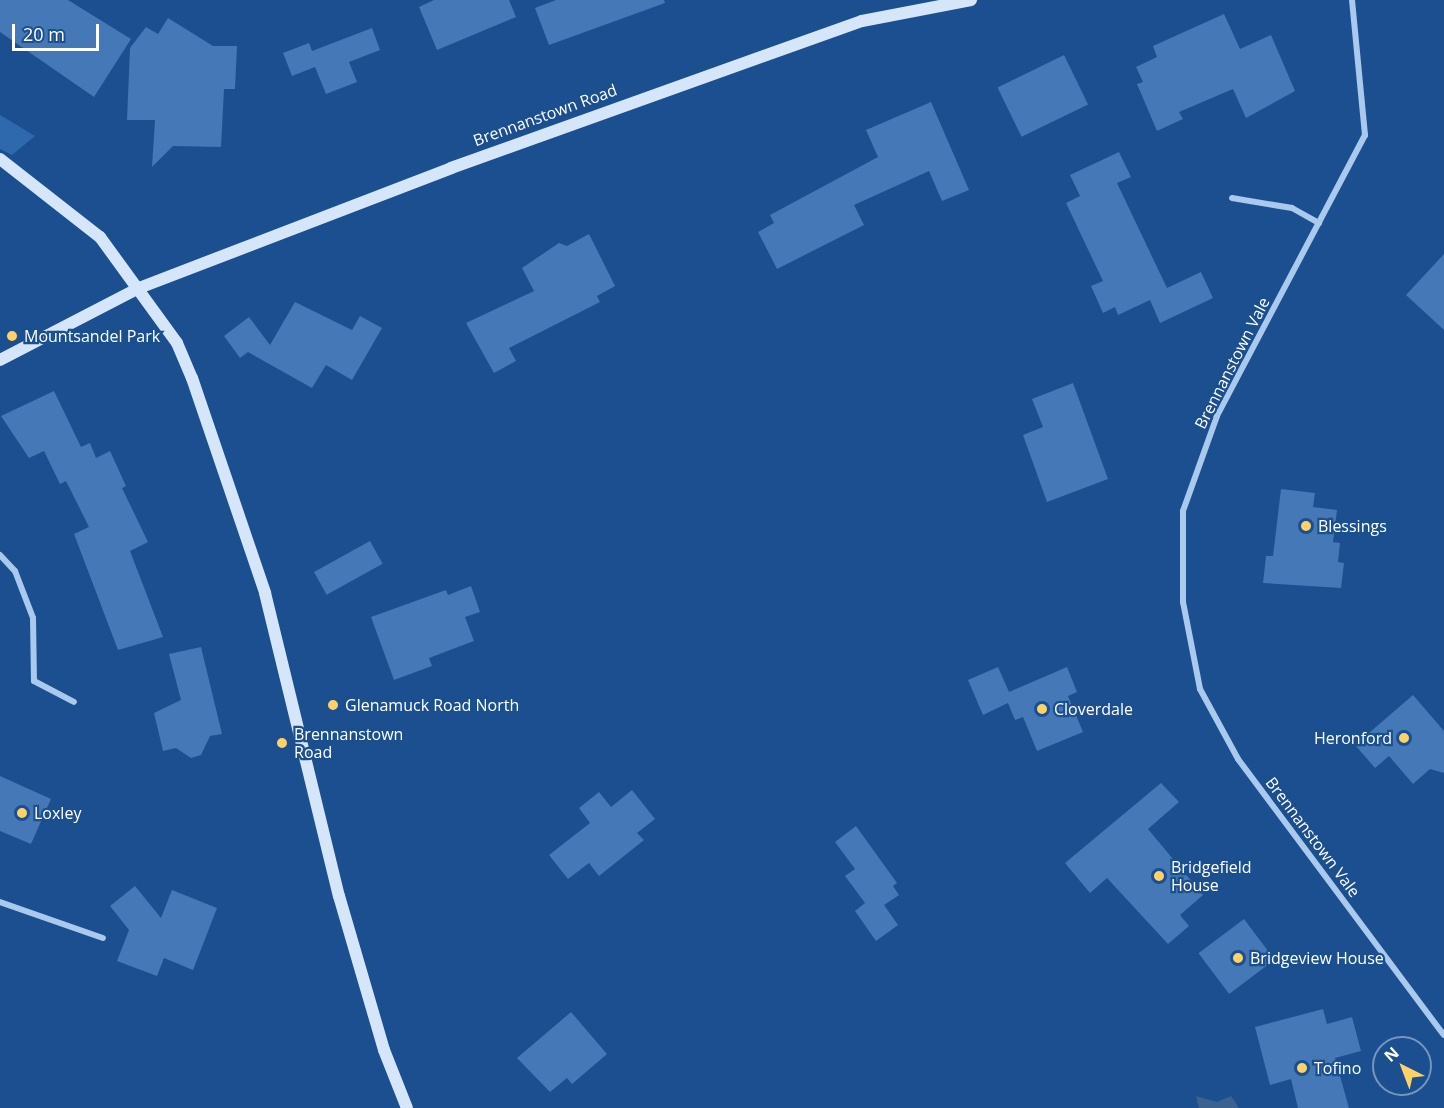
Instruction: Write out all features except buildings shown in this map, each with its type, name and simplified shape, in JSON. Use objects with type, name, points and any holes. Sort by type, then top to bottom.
[{"type":"main road","name":"Brennanstown Road","points":[[0,360],[139,288],[744,60],[862,21],[971,0]]},
{"type":"main road","points":[[0,159],[100,237],[177,343],[231,481],[265,593],[339,896],[384,1050],[406,1108]]},
{"type":"street","name":"Brennanstown Vale","points":[[1352,0],[1365,135],[1209,437],[1183,511],[1183,602],[1200,689],[1238,759],[1444,1035]]},
{"type":"street","points":[[1232,198],[1292,207],[1319,223]]},
{"type":"street","points":[[0,555],[15,571],[33,618],[34,681],[74,702]]},
{"type":"street","points":[[0,902],[103,938]]},
{"type":"shaded area","points":[[0,115],[35,136],[12,155],[0,149]]},
{"type":"shaded area","points":[[1196,1096],[1217,1102],[1231,1096],[1239,1108],[1199,1108]]},
{"type":"place","name":"Mountsandel Park","points":[[12,336]]},
{"type":"place","name":"Blessings","points":[[1306,526]]},
{"type":"place","name":"Glenamuck Road North","points":[[333,705]]},
{"type":"place","name":"Cloverdale","points":[[1042,709]]},
{"type":"place","name":"Heronford","points":[[1404,738]]},
{"type":"place","name":"Brennanstown Road","points":[[282,743]]},
{"type":"place","name":"Loxley","points":[[22,813]]},
{"type":"place","name":"Bridgefield House","points":[[1159,876]]},
{"type":"place","name":"Bridgeview House","points":[[1238,958]]},
{"type":"place","name":"Tofino","points":[[1302,1068]]}]
